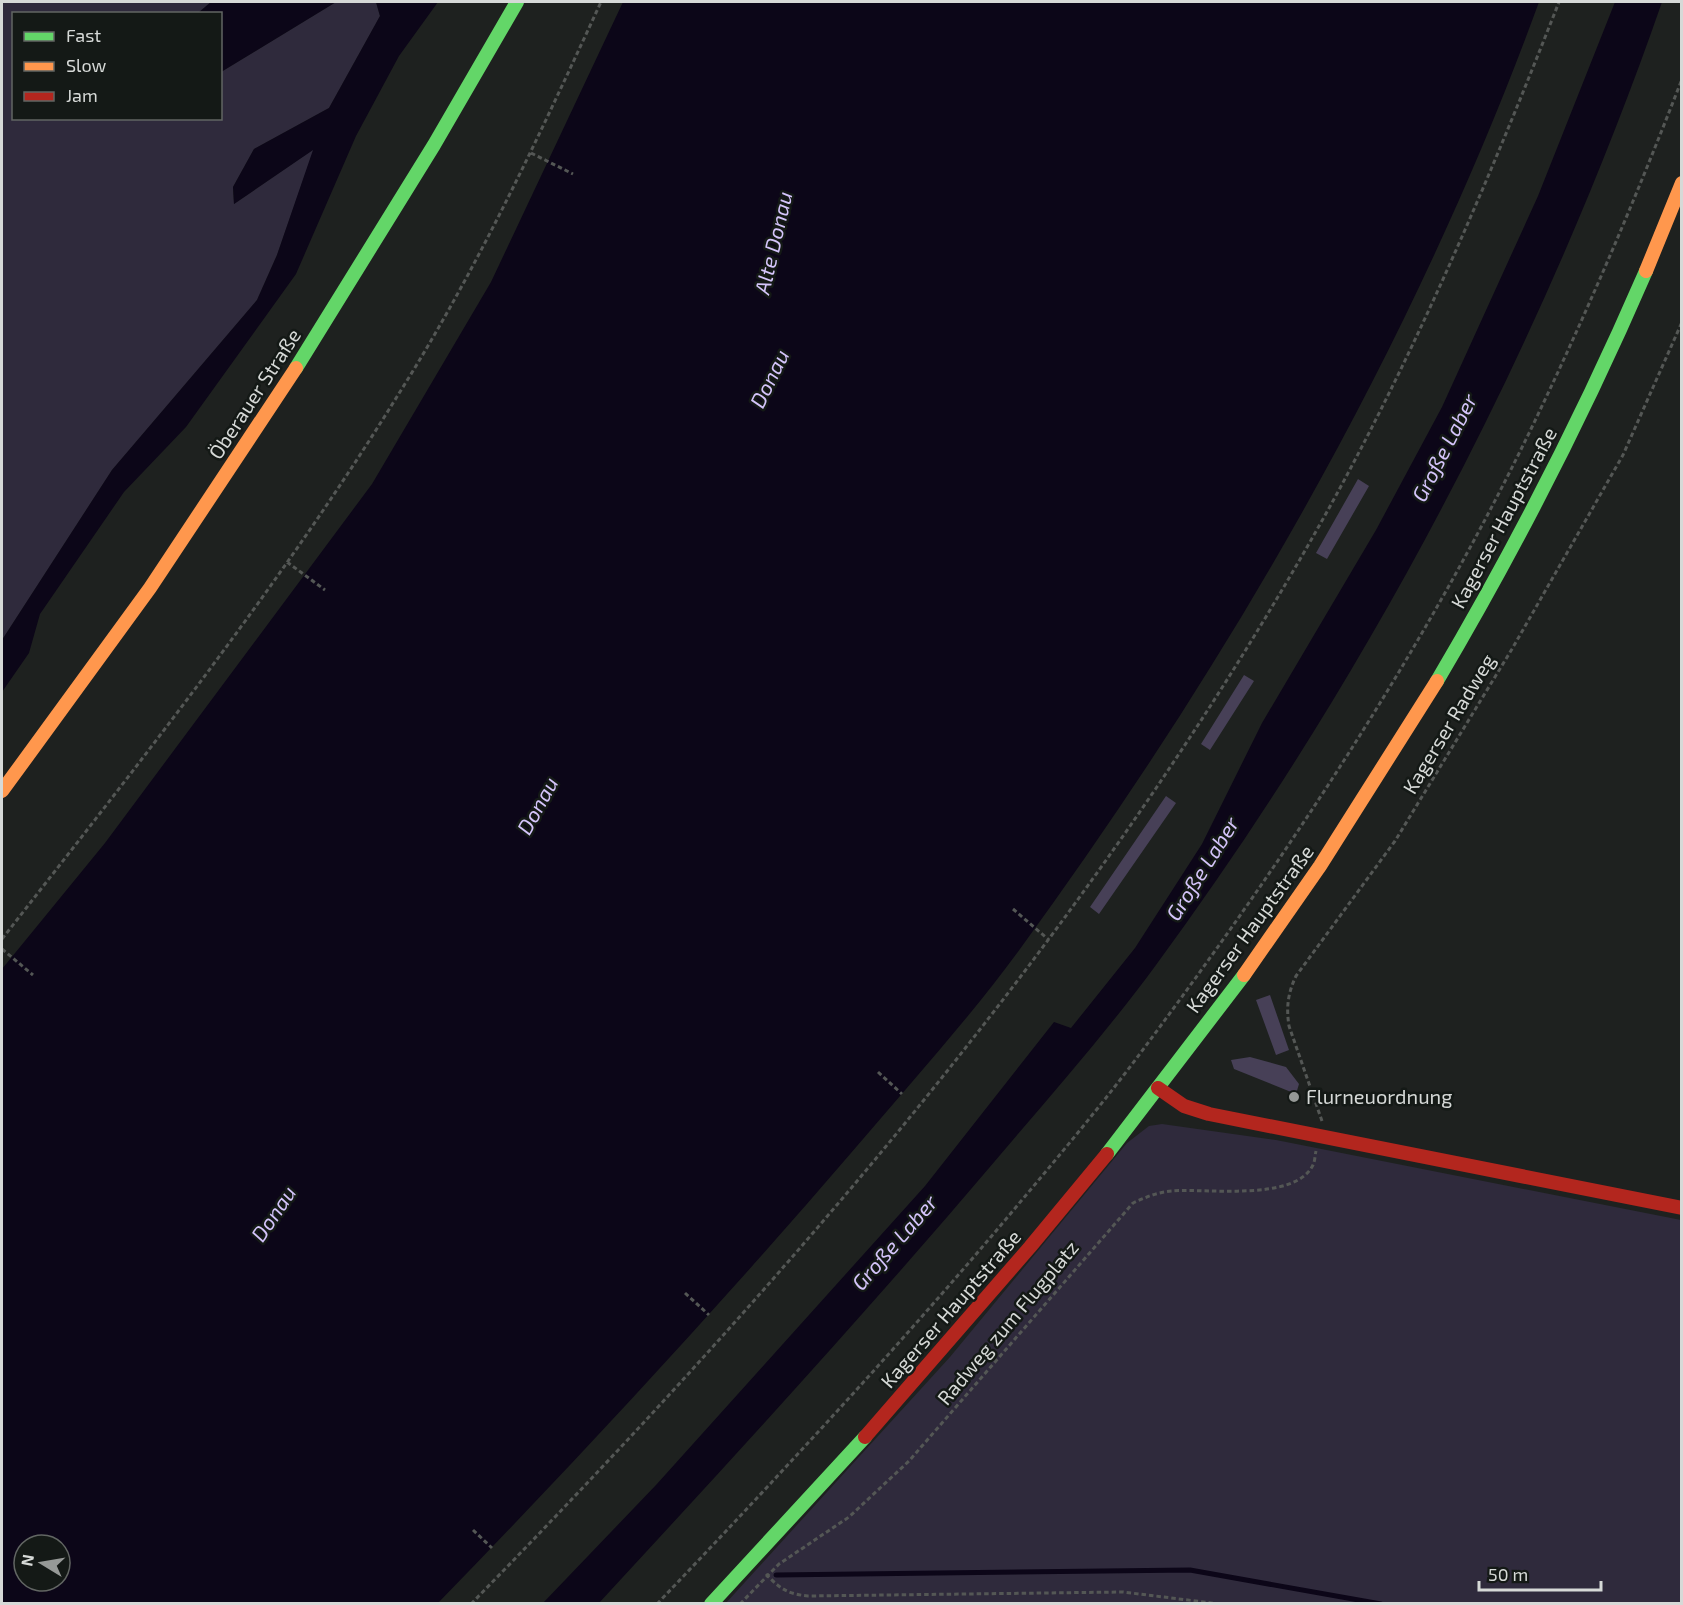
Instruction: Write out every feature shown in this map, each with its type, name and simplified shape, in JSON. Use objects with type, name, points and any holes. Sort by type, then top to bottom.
[{"type":"street","name":"Öberauer Straße","points":[[2,791],[123,625],[242,451],[373,247],[474,80],[517,2]]},
{"type":"street","name":"Kagerser Hauptstraße","points":[[711,1604],[984,1301],[1070,1200],[1158,1088],[1319,869],[1444,669],[1578,421],[1682,183]]},
{"type":"street","points":[[1158,1088],[1184,1106],[1209,1114],[1682,1208]]},
{"type":"path","points":[[2,939],[166,730],[344,480],[400,393],[471,270],[531,153],[602,2]]},
{"type":"path","points":[[471,1604],[705,1353],[917,1110],[1049,940],[1179,756],[1262,624],[1328,510],[1374,424],[1455,253],[1559,2]]},
{"type":"path","points":[[657,1604],[855,1392],[1055,1161],[1141,1053],[1241,914],[1320,798],[1412,649],[1529,432],[1604,269],[1682,79]]},
{"type":"path","points":[[531,153],[573,174]]},
{"type":"path","name":"Kagerser Radweg","points":[[1319,1137],[1322,1118],[1290,1026],[1287,1011],[1289,992],[1296,976],[1395,841],[1512,649],[1623,455],[1682,322]]},
{"type":"path","points":[[287,562],[325,590]]},
{"type":"path","points":[[1013,909],[1049,940]]},
{"type":"path","points":[[2,949],[33,975]]},
{"type":"path","points":[[878,1072],[902,1094]]},
{"type":"path","name":"Radweg zum Flugplatz","points":[[740,1604],[779,1564],[849,1517],[909,1461],[1133,1203],[1151,1194],[1171,1191],[1264,1190],[1285,1186],[1300,1178],[1313,1165],[1319,1137]]},
{"type":"path","points":[[685,1293],[709,1315]]},
{"type":"path","points":[[473,1530],[492,1548]]},
{"type":"path","points":[[767,1575],[780,1590],[800,1595],[1123,1592],[1189,1598],[1220,1604]]},
{"type":"path","points":[[1188,1604],[1189,1598]]},
{"type":"shaded area","points":[[2,2],[211,2],[199,12],[12,12],[12,120],[222,120],[222,71],[336,2],[376,2],[380,16],[329,108],[254,149],[233,187],[234,204],[314,149],[277,255],[257,300],[112,470],[2,640]]},
{"type":"shaded area","points":[[1358,479],[1369,486],[1327,559],[1316,553]]},
{"type":"shaded area","points":[[1244,675],[1254,681],[1210,750],[1201,744]]},
{"type":"shaded area","points":[[1166,796],[1176,803],[1099,914],[1090,907]]},
{"type":"shaded area","points":[[1270,995],[1289,1050],[1276,1055],[1256,1000]]},
{"type":"shaded area","points":[[1250,1057],[1286,1067],[1299,1084],[1296,1094],[1234,1069],[1231,1060]]},
{"type":"shaded area","points":[[1162,1124],[1276,1140],[1681,1220],[1681,1603],[725,1604],[950,1357],[1127,1143],[1149,1126]]},
{"type":"water","points":[[211,2],[336,2],[222,71],[222,12],[199,12]]},
{"type":"water","points":[[376,2],[438,2],[399,56],[356,136],[296,274],[186,427],[124,492],[40,614],[29,653],[2,692],[2,640],[112,470],[257,300],[277,255],[313,150],[234,204],[233,187],[254,149],[329,108],[380,16]]},
{"type":"water","points":[[623,2],[1539,2],[1490,128],[1436,252],[1376,374],[1313,493],[1174,726],[1020,949],[959,1027],[801,1211],[699,1325],[491,1548],[438,1603],[2,1603],[2,969],[105,843],[372,484],[491,282]]},
{"type":"water","name":"Große Laber","points":[[1615,2],[1662,2],[1615,129],[1563,255],[1506,379],[1445,502],[1379,622],[1309,740],[1234,854],[1156,965],[1098,1040],[849,1329],[599,1603],[543,1603],[656,1485],[925,1186],[1054,1022],[1071,1028],[1135,948],[1202,844],[1262,723],[1376,530],[1442,407],[1538,196]]},
{"type":"waterway","points":[[776,1575],[1190,1570],[1381,1604]]},
{"type":"traffic: fast","points":[[296,368],[434,145],[517,2]]},
{"type":"traffic: fast","points":[[1437,681],[1494,581],[1574,428],[1646,271]]},
{"type":"traffic: fast","points":[[1107,1154],[1244,975]]},
{"type":"traffic: fast","points":[[711,1604],[865,1437]]},
{"type":"traffic: slow","points":[[1646,271],[1682,183]]},
{"type":"traffic: slow","points":[[2,791],[150,588],[296,368]]},
{"type":"traffic: slow","points":[[1244,975],[1320,866],[1437,681]]},
{"type":"traffic: jam","points":[[1158,1088],[1184,1106],[1209,1114],[1682,1208]]},
{"type":"traffic: jam","points":[[865,1437],[1030,1247],[1107,1154]]},
{"type":"place","name":"Flurneuordnung","points":[[1294,1097]]},
{"type":"water label","name":"Alte Donau","points":[[774,243]]},
{"type":"water label","name":"Donau","points":[[770,379]]},
{"type":"water label","name":"Donau","points":[[538,806]]},
{"type":"water label","name":"Donau","points":[[274,1214]]}]
